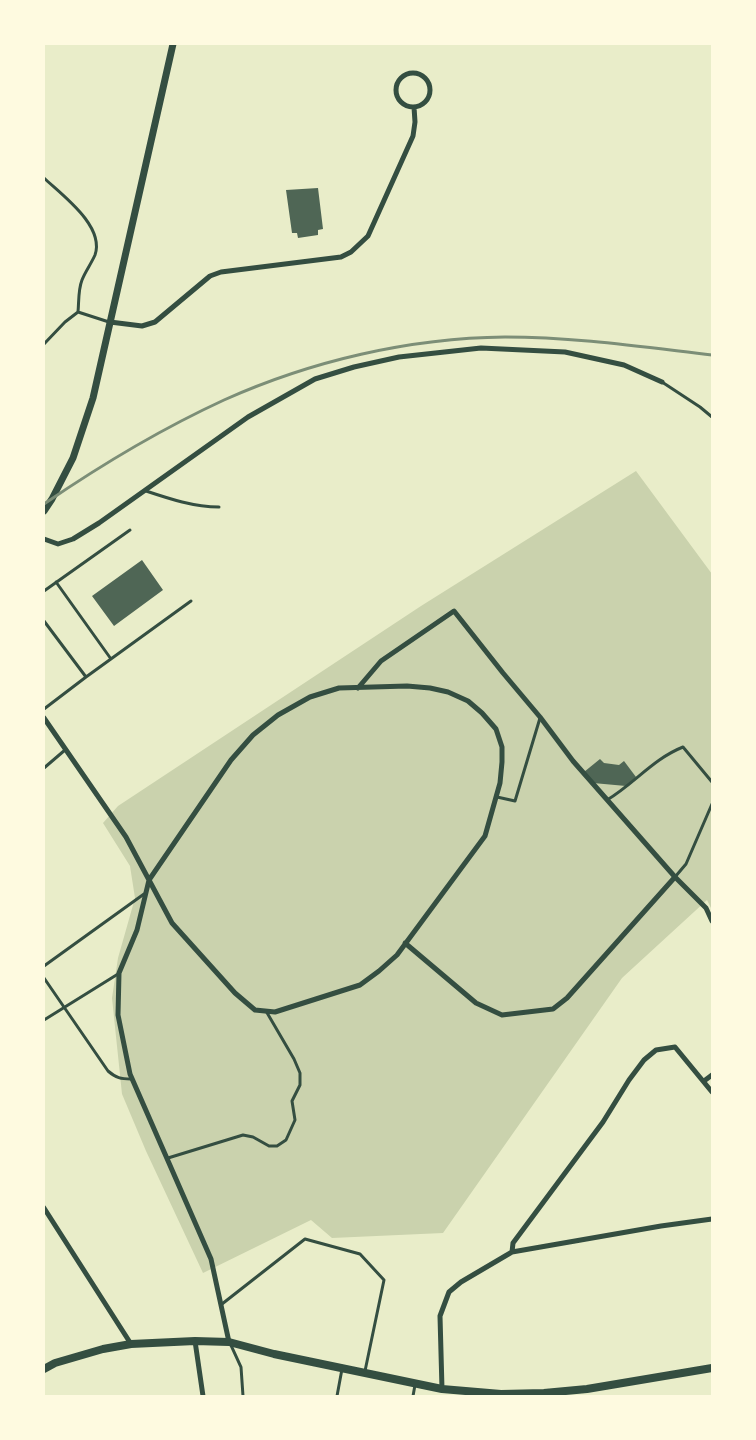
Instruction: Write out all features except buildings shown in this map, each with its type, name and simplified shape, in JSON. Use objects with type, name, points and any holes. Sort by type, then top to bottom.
[{"type":"main road","points":[[44,1368],[94,1352],[131,1344],[195,1341],[230,1342],[274,1354],[442,1389],[501,1394],[587,1389],[712,1368]]},
{"type":"street","points":[[44,511],[74,458],[93,398],[173,44]]},
{"type":"street","points":[[415,73],[427,80],[430,89],[424,102],[414,106],[405,105],[400,101],[396,89],[402,77],[415,73]]},
{"type":"street","points":[[110,322],[142,326],[155,322],[210,276],[221,272],[341,257],[351,252],[368,236],[413,136],[414,106]]},
{"type":"street","points":[[44,538],[58,544],[72,539],[99,523],[248,417],[315,380],[354,367],[399,357],[481,348],[565,352],[624,365],[662,382]]},
{"type":"street","points":[[358,688],[381,661],[454,611],[573,761],[675,877],[706,908],[712,921]]},
{"type":"street","points":[[44,718],[126,837],[149,880],[172,923],[235,993],[255,1010],[274,1012],[360,985],[397,955],[485,836],[500,783],[502,747],[496,729],[482,713],[468,701],[448,692],[407,686],[339,688],[310,697],[278,715],[253,735],[231,760],[149,880],[137,930],[119,973],[118,1015],[132,1079],[211,1259],[230,1342]]},
{"type":"street","points":[[405,944],[476,1003],[502,1015],[553,1009],[567,998],[675,877]]},
{"type":"street","points":[[512,1252],[513,1243],[603,1122],[629,1080],[644,1060],[656,1050],[675,1047],[712,1092]]},
{"type":"street","points":[[704,1081],[712,1075]]},
{"type":"street","points":[[44,1208],[131,1344]]},
{"type":"street","points":[[442,1389],[440,1316],[448,1292],[460,1282],[512,1252],[712,1219]]},
{"type":"street","points":[[195,1341],[203,1396]]},
{"type":"lane","points":[[44,178],[79,211],[92,229],[96,242],[96,254],[81,282],[78,312],[44,344]]},
{"type":"lane","points":[[78,312],[110,322]]},
{"type":"lane","points":[[662,382],[712,417]]},
{"type":"lane","points":[[145,490],[171,500],[204,507],[219,507]]},
{"type":"lane","points":[[44,591],[130,530]]},
{"type":"lane","points":[[56,582],[111,659]]},
{"type":"lane","points":[[44,709],[191,601]]},
{"type":"lane","points":[[44,621],[86,677]]},
{"type":"lane","points":[[496,797],[515,801],[540,717]]},
{"type":"lane","points":[[608,800],[631,784],[654,763],[683,747],[712,782]]},
{"type":"lane","points":[[44,768],[65,750]]},
{"type":"lane","points":[[675,877],[686,864],[712,804]]},
{"type":"lane","points":[[44,966],[146,892]]},
{"type":"lane","points":[[44,1020],[119,973]]},
{"type":"lane","points":[[44,978],[108,1071],[115,1077],[132,1079]]},
{"type":"lane","points":[[167,1158],[243,1135],[254,1137],[269,1146],[277,1146],[286,1140],[295,1120],[292,1101],[300,1085],[300,1073],[266,1011]]},
{"type":"lane","points":[[221,1304],[305,1239],[360,1254],[384,1281],[364,1373]]},
{"type":"lane","points":[[230,1342],[241,1367],[243,1396]]},
{"type":"lane","points":[[337,1396],[342,1368]]},
{"type":"lane","points":[[413,1396],[415,1383]]},
{"type":"green space","points":[[636,471],[712,574],[712,910],[707,900],[622,978],[443,1233],[332,1238],[311,1220],[203,1273],[122,1094],[112,998],[118,958],[135,898],[130,866],[103,823],[118,806],[421,606]]},
{"type":"railway","points":[[44,504],[132,448],[224,400],[291,374],[361,354],[469,338],[531,337],[712,355]]}]
